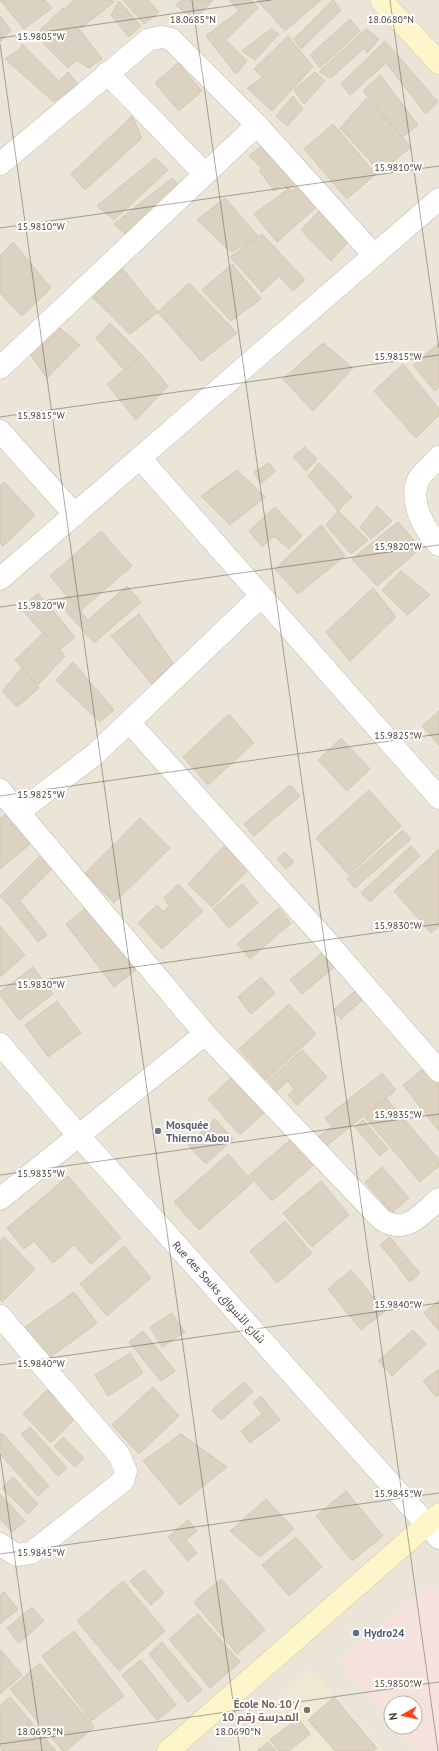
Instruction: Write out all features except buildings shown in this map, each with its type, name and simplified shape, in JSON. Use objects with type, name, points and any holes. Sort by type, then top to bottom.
[{"type":"street","points":[[382,0],[439,63]]},
{"type":"street","points":[[0,164],[148,40],[161,37],[171,39],[257,124],[374,255]]},
{"type":"street","points":[[107,73],[204,173]]},
{"type":"street","points":[[0,368],[257,124]]},
{"type":"street","points":[[0,579],[439,199]]},
{"type":"street","points":[[0,431],[75,515]]},
{"type":"street","points":[[439,457],[419,479],[415,493],[418,512],[434,540],[439,545]]},
{"type":"street","points":[[140,458],[439,798]]},
{"type":"street","points":[[20,812],[94,755],[261,596]]},
{"type":"street","points":[[129,722],[322,936],[439,1070]]},
{"type":"street","points":[[0,790],[205,1034],[381,1219],[389,1224],[399,1226],[410,1222],[439,1199]]},
{"type":"street","points":[[0,1199],[205,1034]]},
{"type":"street","name":"Rue des Souks شارع الأسواق","points":[[0,1044],[79,1136],[435,1526]]},
{"type":"street","points":[[0,1316],[119,1454],[126,1471],[123,1481],[31,1553],[16,1555],[0,1544]]},
{"type":"street","points":[[168,1751],[435,1526]]},
{"type":"shaded area","points":[[0,0],[439,0],[439,1751],[0,1751]]},
{"type":"shaded area","points":[[431,1582],[439,1592],[439,1751],[415,1751],[401,1735],[423,1735],[423,1695],[383,1695],[383,1713],[339,1661]]},
{"type":"shaded area","name":"École No. 10 / المدرسة رقم 10","points":[[311,1669],[384,1751],[221,1751]]},
{"type":"place","name":"Mosquée Thierno Abou","points":[[158,1131]]},
{"type":"place","name":"Hydro24","points":[[356,1633]]},
{"type":"place","name":"École No. 10 / المدرسة رقم 10","points":[[307,1710]]}]
